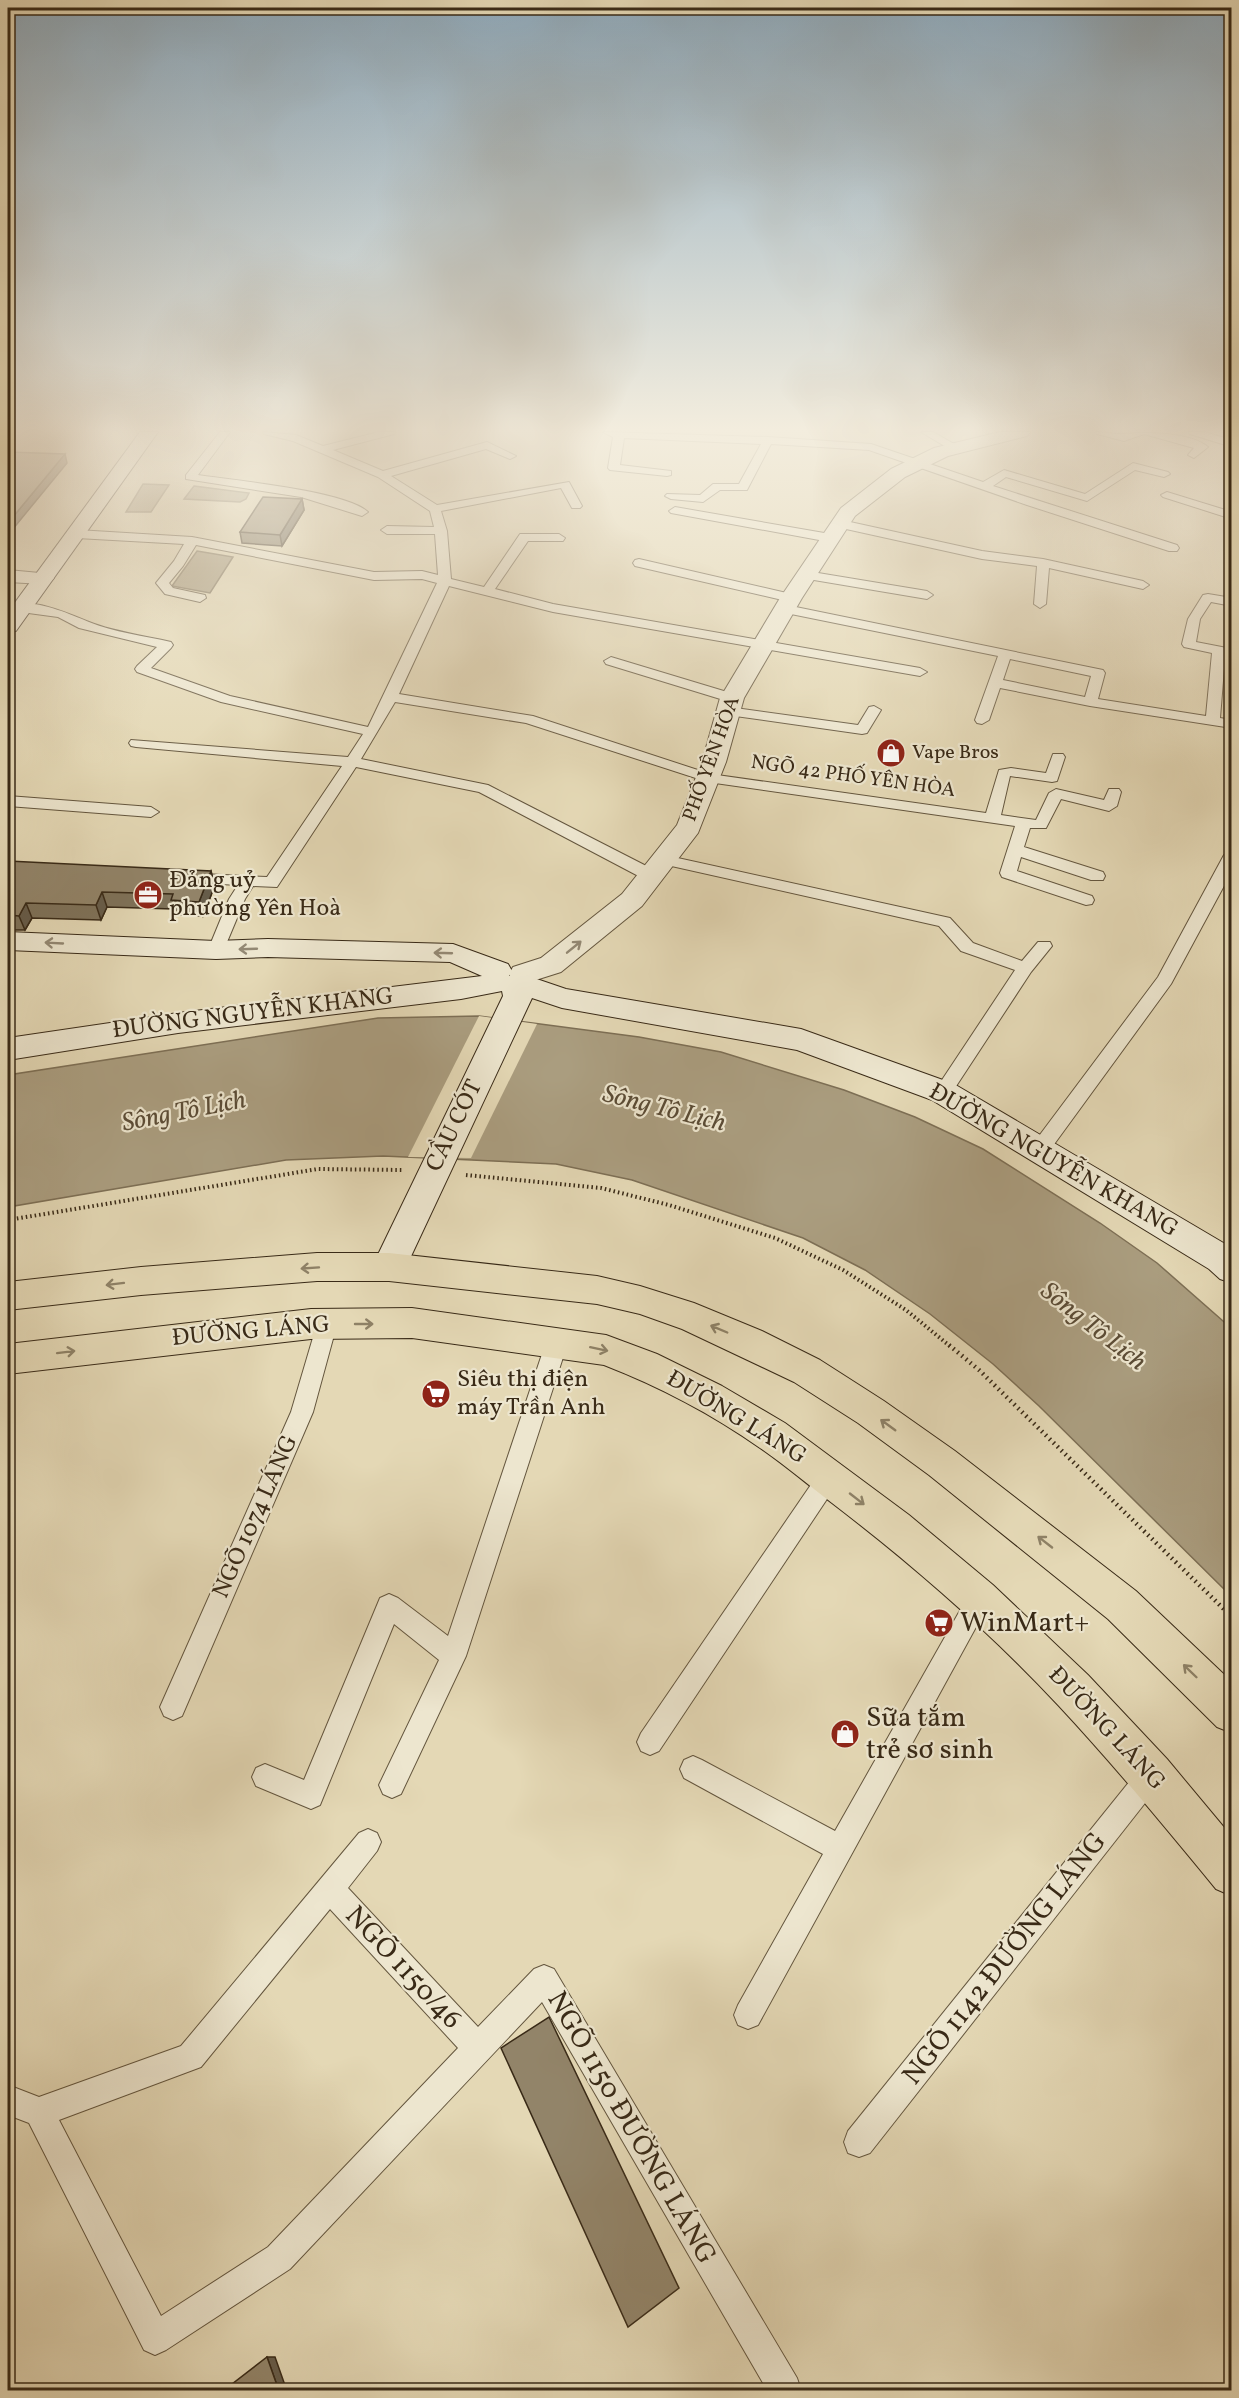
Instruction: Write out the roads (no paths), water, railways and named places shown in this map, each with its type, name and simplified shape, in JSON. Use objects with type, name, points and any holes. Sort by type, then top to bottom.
[{"type":"main road","points":[[8,1296],[141,1281],[294,1269],[389,1267],[597,1290],[640,1300],[694,1318],[807,1371],[880,1419],[1052,1548],[1122,1605],[1232,1712]]},
{"type":"main road","name":"ĐƯỜNG LÁNG","points":[[8,1359],[123,1344],[327,1324],[412,1323],[606,1350],[679,1381],[772,1435],[895,1528],[979,1599],[1073,1690],[1151,1775],[1232,1873]]},
{"type":"street","points":[[8,626],[69,544]]},
{"type":"street","name":"PHỐ YÊN HÒA","points":[[511,979],[551,964],[632,900],[690,827],[708,778],[730,704],[788,603],[827,544]]},
{"type":"street","points":[[8,576],[43,578]]},
{"type":"street","name":"ĐƯỜNG NGUYỄN KHANG","points":[[8,941],[216,950],[268,948],[453,953],[511,979],[562,998],[801,1040],[942,1092],[1228,1259]]},
{"type":"street","name":"ĐƯỜNG NGUYỄN KHANG","points":[[8,1049],[92,1034],[469,989],[511,979]]},
{"type":"street","name":"CẦU CÓT","points":[[389,1267],[439,1157],[518,996],[511,979]]},
{"type":"lane","points":[[191,544],[179,563],[162,583],[169,591],[200,598]]},
{"type":"lane","points":[[202,544],[374,576],[422,575],[553,608],[766,643],[920,672]]},
{"type":"lane","points":[[168,876],[271,883],[372,732],[391,697],[445,580],[442,544]]},
{"type":"lane","points":[[487,591],[521,544]]},
{"type":"lane","points":[[915,544],[1043,563],[1143,585]]},
{"type":"lane","points":[[1160,544],[1173,548]]},
{"type":"lane","points":[[639,563],[788,603],[1098,674],[1090,702]]},
{"type":"lane","points":[[1040,604],[1043,563]]},
{"type":"lane","points":[[806,574],[927,595]]},
{"type":"lane","points":[[1213,721],[1225,652],[1189,644],[1194,619],[1208,598],[1232,602]]},
{"type":"lane","points":[[21,608],[56,613],[75,618],[84,625],[166,645],[142,669],[226,699],[372,732]]},
{"type":"lane","points":[[982,720],[1005,654]]},
{"type":"lane","points":[[611,661],[730,704],[862,730],[874,710]]},
{"type":"lane","points":[[995,683],[1090,702],[1232,724]]},
{"type":"lane","name":"NGÕ 42 PHỐ YÊN HÒA","points":[[391,697],[528,719],[708,778],[1024,823]]},
{"type":"lane","points":[[136,742],[352,762],[483,788],[658,868],[944,922],[967,947],[1024,968]]},
{"type":"lane","points":[[992,819],[1004,773],[1052,778],[1058,757]]},
{"type":"lane","points":[[1086,900],[1008,873],[1024,823],[1041,825],[1056,793],[1109,806],[1114,792]]},
{"type":"lane","points":[[8,801],[151,812]]},
{"type":"lane","points":[[1016,850],[1097,876]]},
{"type":"lane","points":[[1040,1149],[1165,980],[1232,855]]},
{"type":"lane","points":[[1010,868],[1061,887]]},
{"type":"lane","points":[[216,950],[237,899],[249,880]]},
{"type":"lane","points":[[942,1092],[1024,968],[1044,946]]},
{"type":"lane","name":"NGÕ 1074 LÁNG","points":[[173,1707],[302,1412],[327,1324]]},
{"type":"lane","points":[[392,1785],[454,1656],[557,1342]]},
{"type":"lane","points":[[650,1742],[829,1477]]},
{"type":"lane","points":[[748,2015],[979,1599]]},
{"type":"lane","points":[[265,1777],[311,1796],[389,1606],[454,1656]]},
{"type":"lane","points":[[693,1769],[841,1849]]},
{"type":"lane","name":"NGÕ 1142 ĐƯỜNG LÁNG","points":[[859,2142],[1151,1775]]},
{"type":"lane","points":[[8,2100],[39,2112],[191,2057],[368,1842]]},
{"type":"lane","name":"NGÕ 1150/46","points":[[329,1888],[478,2048]]},
{"type":"lane","name":"NGÕ 1150 ĐƯỜNG LÁNG","points":[[39,2112],[155,2339],[279,2258],[544,1979],[785,2391]]},
{"type":"water","points":[[197,551],[233,557],[210,593],[172,586]]},
{"type":"water","name":"Sông Tô Lịch","points":[[479,1016],[639,1037],[721,1052],[844,1090],[915,1117],[983,1149],[1100,1223],[1157,1263],[1231,1328],[1231,1596],[1039,1406],[993,1364],[930,1314],[865,1270],[803,1238],[632,1180],[556,1164],[383,1156],[286,1160],[8,1207],[8,1075],[378,1018]]},
{"type":"place","name":"Vape Bros","points":[[891,753]]},
{"type":"place","name":"Đảng uỷ phường Yên Hoà","points":[[148,895]]},
{"type":"place","name":"Siêu thị điện máy Trần Anh","points":[[436,1394]]},
{"type":"place","name":"WinMart+","points":[[939,1623]]},
{"type":"place","name":"Sữa tắm trẻ sơ sinh","points":[[845,1734]]}]
